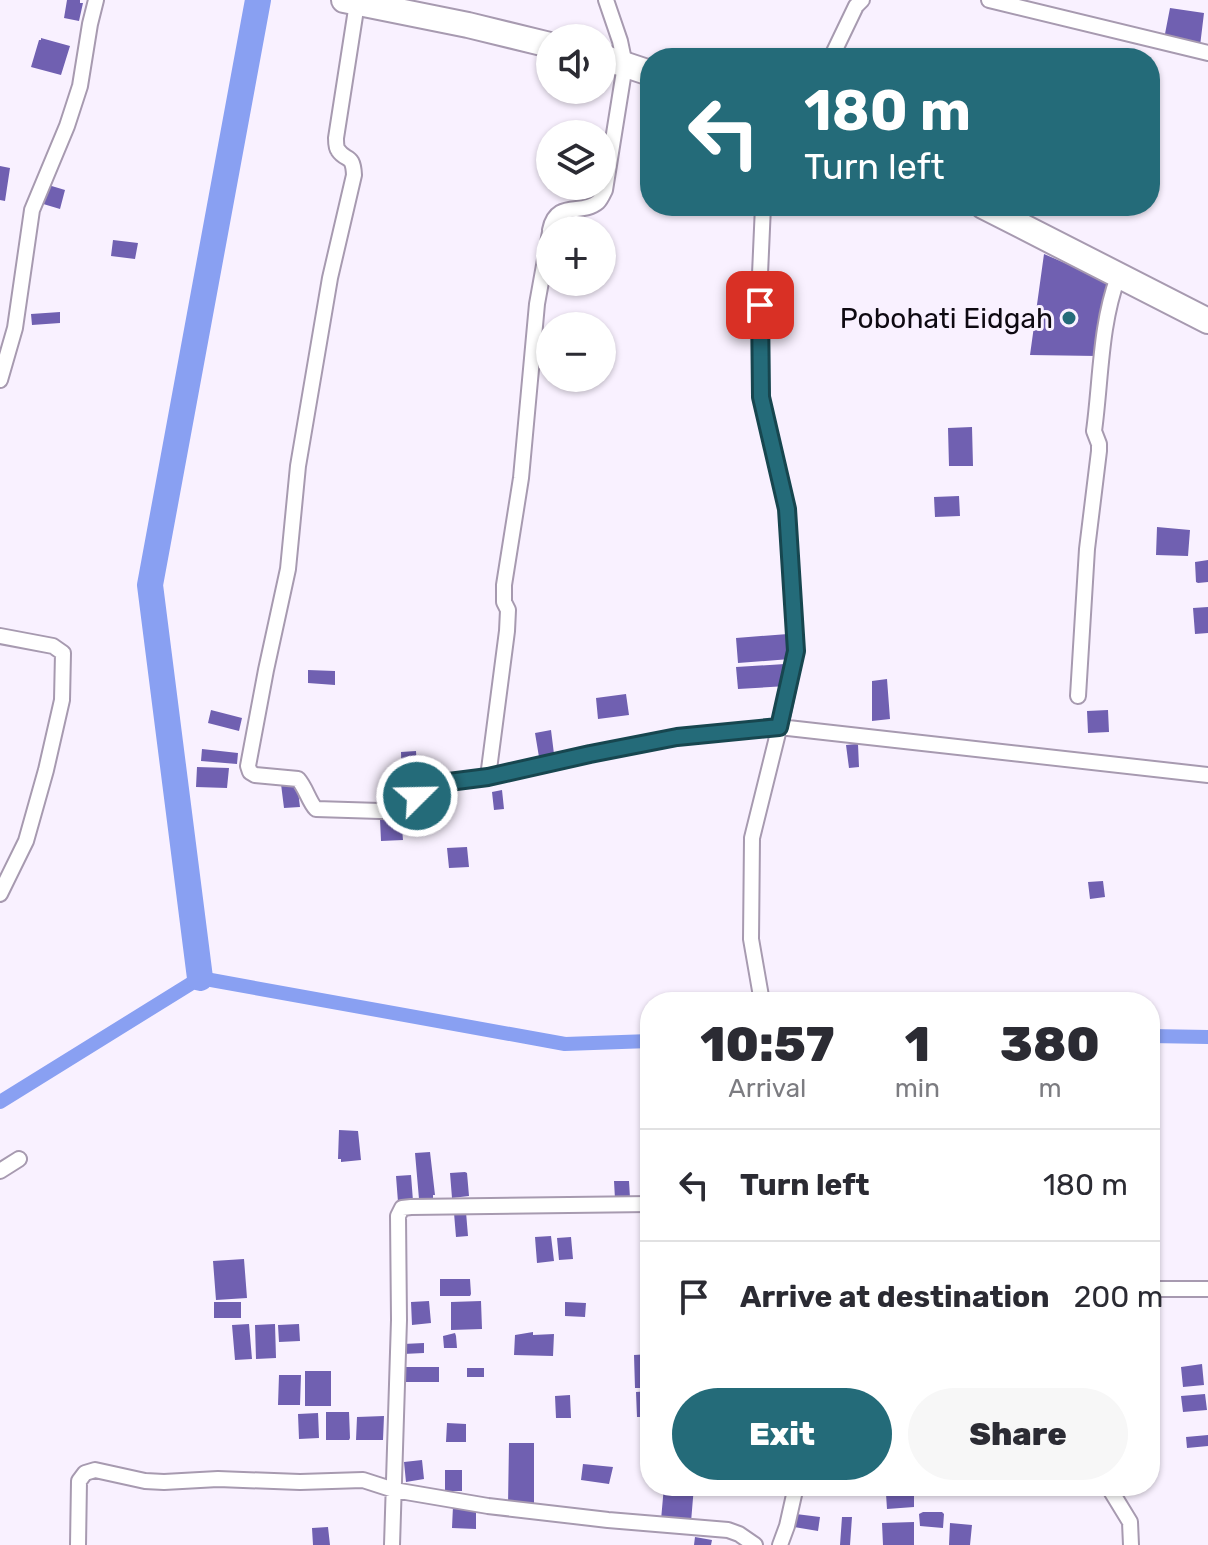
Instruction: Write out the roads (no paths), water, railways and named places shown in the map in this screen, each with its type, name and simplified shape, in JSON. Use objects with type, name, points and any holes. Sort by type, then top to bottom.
[{"type":"highway","points":[[351,1],[536,42]]},
{"type":"highway","points":[[616,62],[640,70]]},
{"type":"highway","points":[[1002,216],[1208,321]]},
{"type":"street","points":[[0,380],[5,342],[15,328],[32,210],[80,86],[96,0]]},
{"type":"street","points":[[606,0],[614,24]]},
{"type":"street","points":[[836,48],[862,0]]},
{"type":"street","points":[[989,0],[1208,53]]},
{"type":"street","points":[[351,1],[336,138],[339,153],[354,164],[353,186],[330,278],[298,466],[288,569],[248,766],[250,772],[298,779],[316,809],[412,812],[416,809],[416,790],[420,787],[488,777],[677,737],[779,727],[1208,775]]},
{"type":"street","points":[[616,29],[620,41],[616,54]]},
{"type":"street","points":[[556,216],[565,210],[598,202],[605,190],[611,104]]},
{"type":"street","points":[[760,992],[751,939],[752,838],[796,651],[787,509],[761,397],[763,216]]},
{"type":"street","points":[[1078,696],[1087,549],[1099,451],[1094,431],[1107,322],[1118,277]]},
{"type":"street","points":[[488,777],[507,631],[504,585],[521,478],[538,296]]},
{"type":"street","points":[[0,636],[58,648],[63,653],[64,676],[59,714],[26,841],[0,894]]},
{"type":"street","points":[[0,1171],[19,1159]]},
{"type":"street","points":[[392,1545],[399,1320],[398,1216],[402,1208],[640,1204]]},
{"type":"street","points":[[1160,1289],[1208,1289]]},
{"type":"street","points":[[78,1545],[79,1481],[85,1473],[95,1470],[164,1482],[218,1479],[300,1482],[363,1480],[394,1490],[488,1506],[728,1530],[755,1545]]},
{"type":"street","points":[[780,1545],[792,1496]]},
{"type":"street","points":[[1114,1496],[1130,1522],[1131,1545]]},
{"type":"waterway","points":[[200,978],[150,585],[258,0]]},
{"type":"waterway","points":[[0,1102],[200,978],[565,1044],[640,1041]]},
{"type":"waterway","points":[[1160,1036],[1208,1037]]},
{"type":"place","name":"Pobohati Eidgah","points":[[1069,318]]}]
